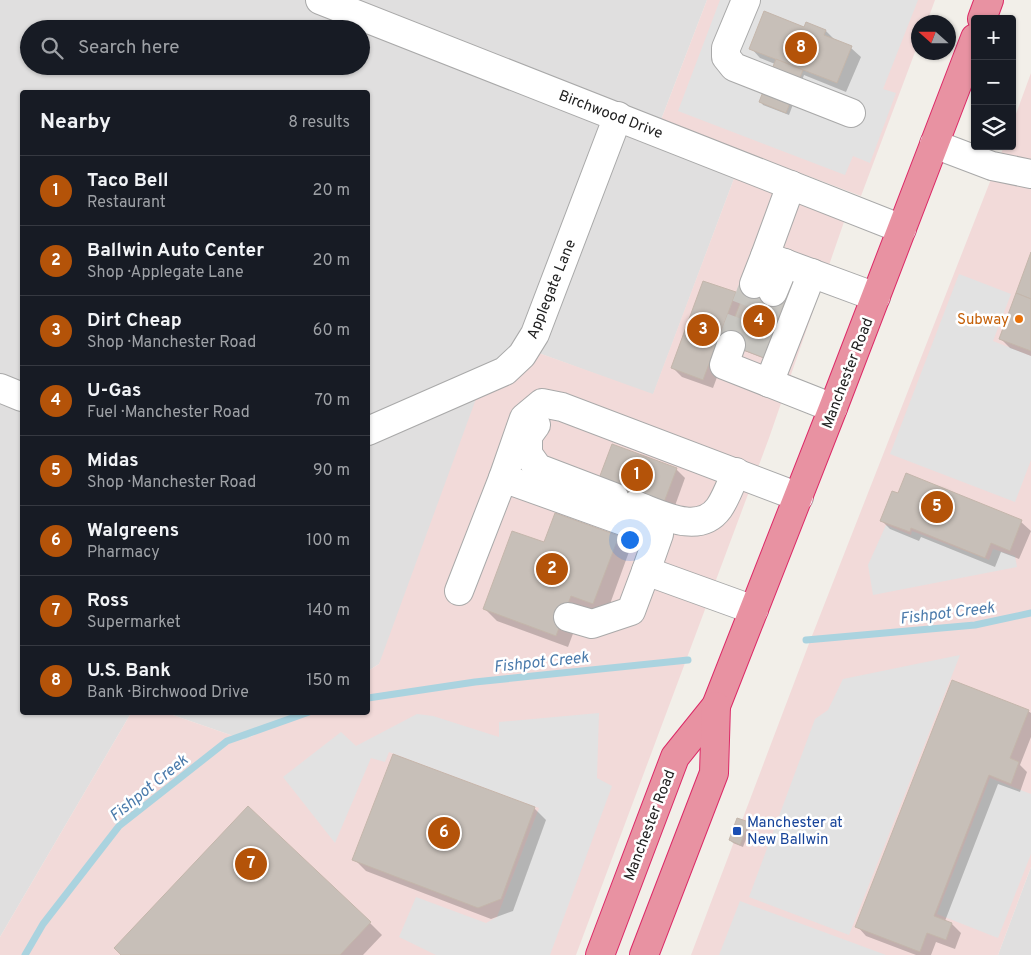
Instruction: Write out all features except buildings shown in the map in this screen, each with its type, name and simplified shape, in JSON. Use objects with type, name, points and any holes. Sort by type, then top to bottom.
[{"type":"highway","points":[[983,15],[989,0]]},
{"type":"highway","name":"Manchester Road","points":[[600,955],[675,757],[716,706],[799,497],[971,48]]},
{"type":"highway","name":"Manchester Road","points":[[644,955],[714,773],[716,706]]},
{"type":"street","name":"Birchwood Drive","points":[[320,0],[902,229]]},
{"type":"street","points":[[746,0],[726,48],[726,57],[734,67],[851,113]]},
{"type":"street","name":"Applegate Lane","points":[[370,430],[505,371],[522,355],[536,334],[618,116]]},
{"type":"street","points":[[934,144],[992,166],[1031,174]]},
{"type":"street","points":[[764,288],[775,260],[791,184]]},
{"type":"street","points":[[775,260],[876,296]]},
{"type":"street","points":[[769,383],[812,273]]},
{"type":"street","points":[[741,357],[769,383],[833,408]]},
{"type":"street","points":[[0,388],[20,396]]},
{"type":"street","points":[[459,591],[524,418],[542,403],[562,407],[799,497]]},
{"type":"street","points":[[562,407],[543,416],[528,436],[528,454],[538,468],[622,500],[673,519],[700,522],[710,518],[719,508],[736,472]]},
{"type":"street","points":[[503,478],[660,534],[631,611],[592,624],[568,617]]},
{"type":"street","points":[[646,571],[754,610]]},
{"type":"shaded area","points":[[0,0],[707,0],[661,120],[744,152],[653,395],[536,352],[379,664],[370,670],[370,90],[20,90],[20,715],[130,715],[0,937]]},
{"type":"shaded area","points":[[707,0],[935,0],[930,15],[911,15],[912,60],[861,196],[661,120]]},
{"type":"shaded area","points":[[720,0],[918,0],[883,89],[896,93],[870,163],[853,156],[845,175],[678,111]]},
{"type":"shaded area","points":[[1031,73],[1031,867],[998,955],[691,955],[810,641],[1002,150],[1016,150],[1016,114]]},
{"type":"shaded area","points":[[735,176],[845,219],[769,438],[576,955],[0,955],[0,937],[130,715],[173,715],[245,740],[290,715],[370,715],[370,670],[379,664],[477,396],[536,352],[653,394]]},
{"type":"shaded area","points":[[959,274],[1011,294],[993,341],[1031,356],[1031,460],[1015,502],[890,454]]},
{"type":"shaded area","points":[[886,525],[911,535],[912,531],[989,560],[993,549],[1015,556],[1017,567],[873,595],[868,565]]},
{"type":"shaded area","points":[[960,655],[849,935],[749,897],[815,719],[828,710],[843,679]]},
{"type":"shaded area","points":[[599,713],[597,778],[612,786],[550,955],[436,955],[399,937],[416,897],[486,923],[497,917],[539,808],[389,752],[385,762],[371,758],[335,843],[283,777],[341,732],[356,746],[417,714],[433,716],[499,737],[499,722]]},
{"type":"shaded area","points":[[173,715],[290,715],[245,740]]},
{"type":"shaded area","points":[[990,778],[1031,794],[1031,854],[998,938],[937,914]]},
{"type":"shaded area","points":[[1031,867],[1031,955],[998,955]]},
{"type":"shaded area","points":[[740,901],[886,955],[719,955]]},
{"type":"waterway","name":"Fishpot Creek","points":[[806,640],[975,625],[1031,613]]},
{"type":"waterway","name":"Fishpot Creek","points":[[370,698],[475,682],[688,660]]},
{"type":"waterway","name":"Fishpot Creek","points":[[25,955],[43,924],[119,826],[227,741],[301,715]]},
{"type":"tunnel","points":[[731,345],[754,284]]},
{"type":"tunnel","points":[[750,352],[773,292]]},
{"type":"place","name":"U.S. Bank","points":[[801,48]]},
{"type":"place","name":"Subway","points":[[1019,319]]},
{"type":"place","name":"U-Gas","points":[[759,321]]},
{"type":"place","name":"Dirt Cheap","points":[[703,330]]},
{"type":"place","name":"Taco Bell","points":[[637,475]]},
{"type":"place","name":"Midas","points":[[937,507]]},
{"type":"place","name":"Ballwin Auto Center","points":[[552,569]]},
{"type":"place","name":"Manchester at New Ballwin","points":[[737,831]]},
{"type":"place","name":"Walgreens","points":[[444,833]]},
{"type":"place","name":"Ross","points":[[251,864]]}]
